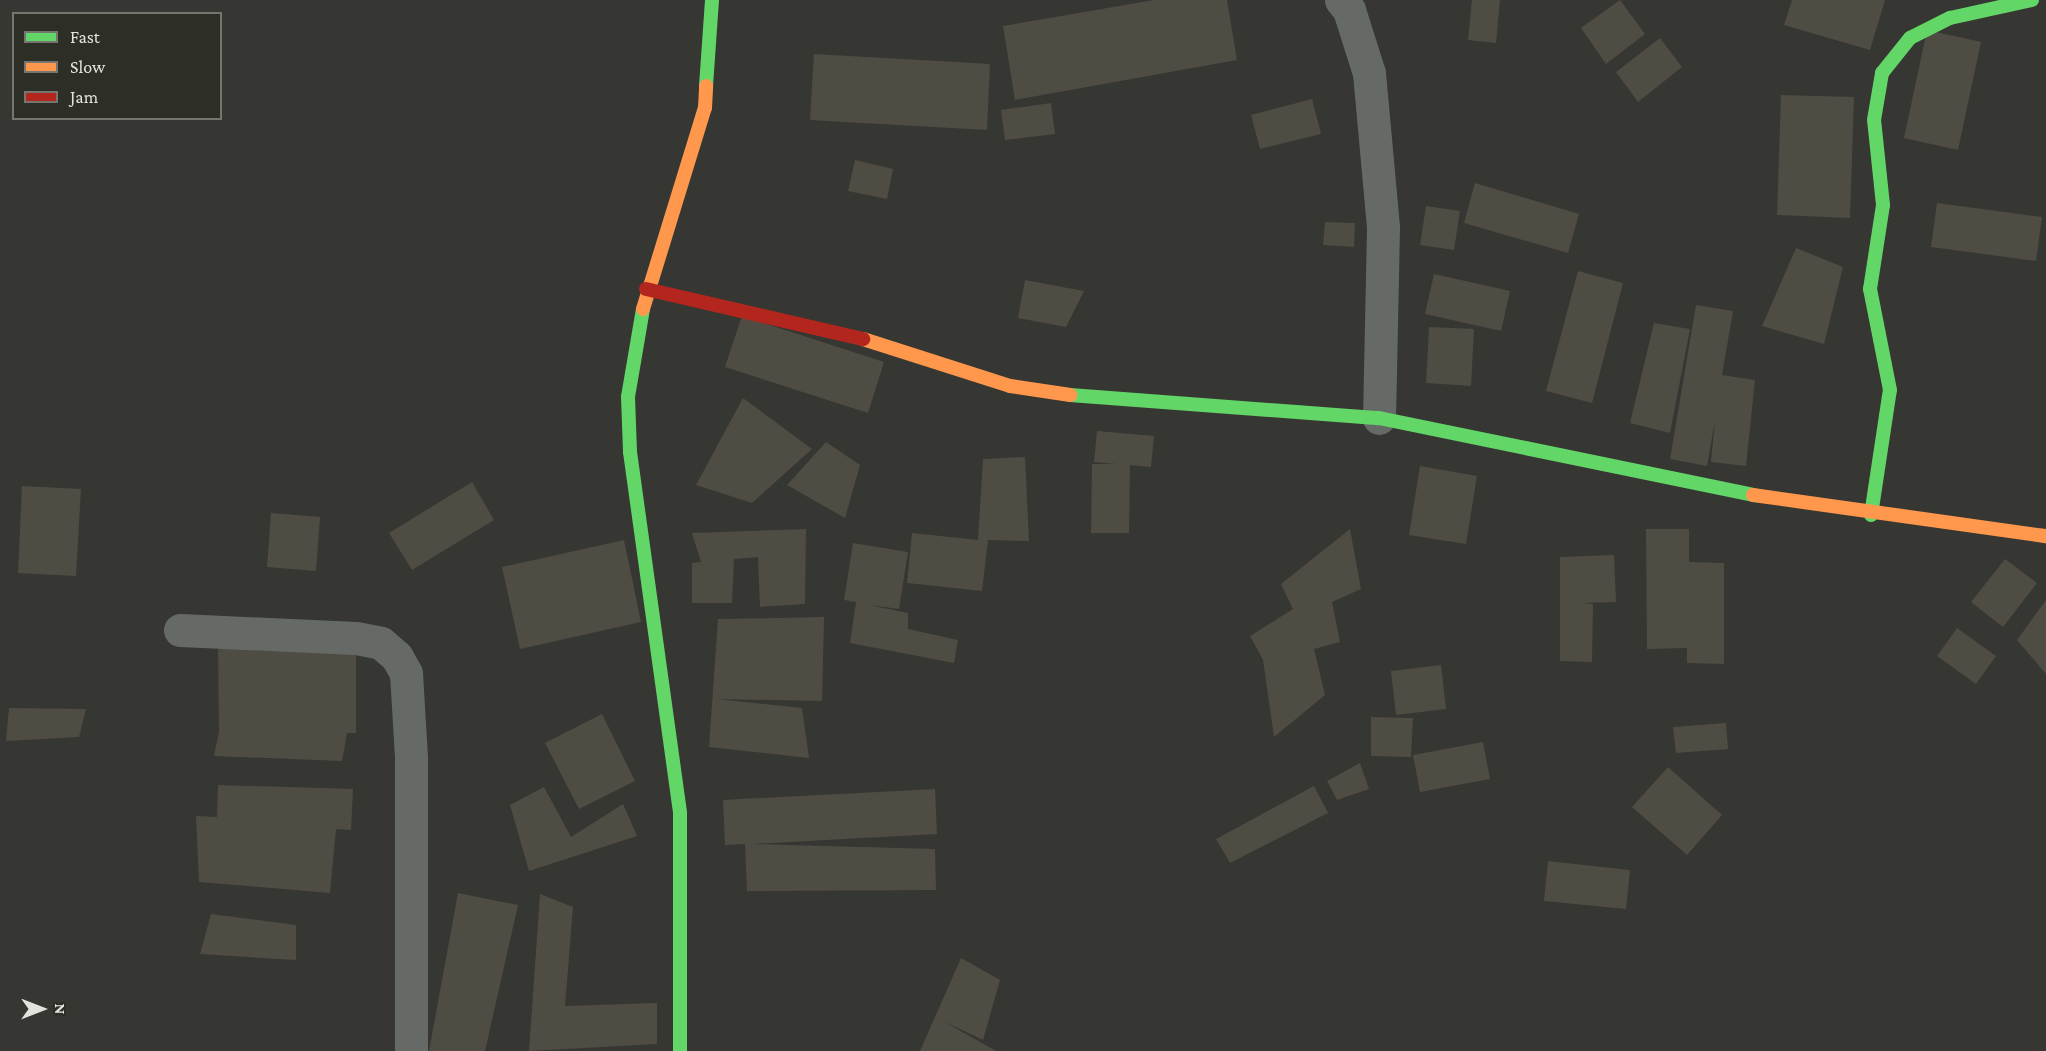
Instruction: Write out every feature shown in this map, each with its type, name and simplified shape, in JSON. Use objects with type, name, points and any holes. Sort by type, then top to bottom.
[{"type":"street","points":[[680,1051],[680,813],[630,452],[628,397],[646,289],[705,108],[712,0]]},
{"type":"street","points":[[1341,0],[1349,10],[1369,73],[1382,216],[1379,418]]},
{"type":"street","points":[[1871,515],[1890,390],[1870,289],[1883,205],[1874,120],[1882,73],[1910,38],[1950,18],[2032,0]]},
{"type":"street","points":[[646,289],[826,328],[1010,386],[1078,396],[1379,418],[1724,491],[1871,515],[2046,536]]},
{"type":"street","points":[[180,630],[356,638],[381,643],[397,657],[405,673],[411,758],[411,1051]]},
{"type":"building","points":[[1154,0],[1227,0],[1237,60],[1015,100],[1003,26]]},
{"type":"building","points":[[1472,0],[1500,0],[1496,43],[1468,40]]},
{"type":"building","points":[[1620,0],[1645,34],[1606,64],[1581,28]]},
{"type":"building","points":[[1792,0],[1885,0],[1870,50],[1784,25]]},
{"type":"building","points":[[1927,30],[1981,42],[1958,150],[1904,138]]},
{"type":"building","points":[[1660,38],[1682,67],[1638,102],[1616,72]]},
{"type":"building","points":[[814,54],[990,64],[987,130],[810,120]]},
{"type":"building","points":[[1781,95],[1854,97],[1850,218],[1777,215]]},
{"type":"building","points":[[1312,99],[1321,134],[1260,149],[1251,115]]},
{"type":"building","points":[[1051,103],[1055,134],[1005,140],[1001,110]]},
{"type":"building","points":[[855,160],[893,169],[887,199],[848,191]]},
{"type":"building","points":[[1475,183],[1579,214],[1568,253],[1464,223]]},
{"type":"building","points":[[1937,203],[2042,217],[2036,261],[1931,247]]},
{"type":"building","points":[[1426,206],[1460,211],[1454,250],[1420,245]]},
{"type":"building","points":[[1325,222],[1355,223],[1354,247],[1323,245]]},
{"type":"building","points":[[1796,248],[1843,267],[1824,344],[1762,326]]},
{"type":"building","points":[[1578,271],[1623,283],[1592,403],[1546,391]]},
{"type":"building","points":[[1434,274],[1510,291],[1501,331],[1425,314]]},
{"type":"building","points":[[1025,280],[1084,291],[1066,327],[1018,318]]},
{"type":"building","points":[[1696,305],[1733,311],[1722,375],[1755,380],[1746,466],[1711,462],[1715,420],[1707,466],[1670,459]]},
{"type":"building","points":[[742,316],[884,362],[868,413],[725,367]]},
{"type":"building","points":[[1654,323],[1690,329],[1670,433],[1630,423]]},
{"type":"building","points":[[1429,327],[1474,329],[1471,386],[1426,383]]},
{"type":"building","points":[[743,398],[812,449],[752,503],[696,485]]},
{"type":"building","points":[[1097,431],[1154,436],[1151,467],[1130,465],[1129,533],[1091,533],[1092,464],[1116,464],[1094,462]]},
{"type":"building","points":[[826,442],[860,465],[845,518],[787,485]]},
{"type":"building","points":[[1025,457],[1029,541],[988,540],[982,591],[907,583],[912,533],[978,540],[983,459]]},
{"type":"building","points":[[1420,466],[1477,476],[1466,544],[1409,535]]},
{"type":"building","points":[[472,482],[494,520],[412,570],[389,533]]},
{"type":"building","points":[[22,486],[81,489],[76,576],[18,573]]},
{"type":"building","points":[[271,513],[320,517],[316,571],[267,567]]},
{"type":"building","points":[[806,529],[805,604],[760,607],[758,557],[734,559],[732,603],[692,603],[692,563],[701,562],[692,533]]},
{"type":"building","points":[[1350,529],[1361,589],[1332,602],[1340,642],[1314,649],[1325,695],[1274,737],[1263,660],[1250,636],[1293,609],[1281,584]]},
{"type":"building","points":[[1646,529],[1689,529],[1689,562],[1724,563],[1724,664],[1687,663],[1687,648],[1647,649]]},
{"type":"building","points":[[624,540],[641,622],[520,649],[502,567]]},
{"type":"building","points":[[853,543],[908,552],[899,609],[869,605],[908,613],[908,629],[958,640],[954,663],[850,643],[856,602],[844,600]]},
{"type":"building","points":[[1614,555],[1616,602],[1582,603],[1593,604],[1592,662],[1560,661],[1560,557]]},
{"type":"building","points":[[2005,559],[2037,583],[2003,627],[1971,602]]},
{"type":"building","points":[[2046,600],[2046,674],[2017,640]]},
{"type":"building","points":[[824,617],[822,701],[717,699],[802,708],[809,758],[709,747],[718,619]]},
{"type":"building","points":[[1957,628],[1996,656],[1976,684],[1937,656]]},
{"type":"building","points":[[218,647],[356,647],[356,733],[347,733],[342,761],[214,756],[219,732]]},
{"type":"building","points":[[1441,665],[1446,709],[1396,715],[1391,671]]},
{"type":"building","points":[[9,708],[86,709],[79,737],[6,741]]},
{"type":"building","points":[[602,714],[635,781],[579,809],[545,743]]},
{"type":"building","points":[[1371,717],[1413,718],[1411,757],[1371,756]]},
{"type":"building","points":[[1726,723],[1728,749],[1676,753],[1673,727]]},
{"type":"building","points":[[1483,742],[1490,779],[1420,792],[1413,755]]},
{"type":"building","points":[[1360,763],[1369,789],[1337,800],[1327,781]]},
{"type":"building","points":[[1668,767],[1722,815],[1687,855],[1632,807]]},
{"type":"building","points":[[218,785],[353,789],[351,830],[336,829],[330,893],[199,882],[196,816],[217,817]]},
{"type":"building","points":[[1314,786],[1328,813],[1230,863],[1216,839]]},
{"type":"building","points":[[544,787],[571,837],[623,804],[637,836],[529,871],[510,805]]},
{"type":"building","points":[[935,789],[937,834],[751,844],[935,849],[936,890],[747,891],[745,844],[725,845],[723,800]]},
{"type":"building","points":[[1548,861],[1630,870],[1626,909],[1544,901]]},
{"type":"building","points":[[458,893],[518,905],[485,1051],[429,1051]]},
{"type":"building","points":[[540,894],[573,907],[565,1006],[657,1003],[657,1044],[529,1051]]},
{"type":"building","points":[[211,914],[296,925],[296,960],[200,954]]},
{"type":"building","points":[[961,958],[1000,980],[983,1040],[943,1021],[996,1051],[920,1051]]},
{"type":"traffic: fast","points":[[706,86],[712,0]]},
{"type":"traffic: fast","points":[[1871,515],[1890,390],[1870,289],[1883,205],[1874,120],[1882,73],[1910,38],[1950,18],[2032,0]]},
{"type":"traffic: fast","points":[[643,309],[628,397],[630,452],[680,813],[680,1051]]},
{"type":"traffic: fast","points":[[1070,395],[1379,418],[1753,495]]},
{"type":"traffic: slow","points":[[643,309],[705,108],[706,86]]},
{"type":"traffic: slow","points":[[863,339],[1010,386],[1070,395]]},
{"type":"traffic: slow","points":[[1753,495],[2046,536]]},
{"type":"traffic: jam","points":[[646,289],[863,339]]}]
